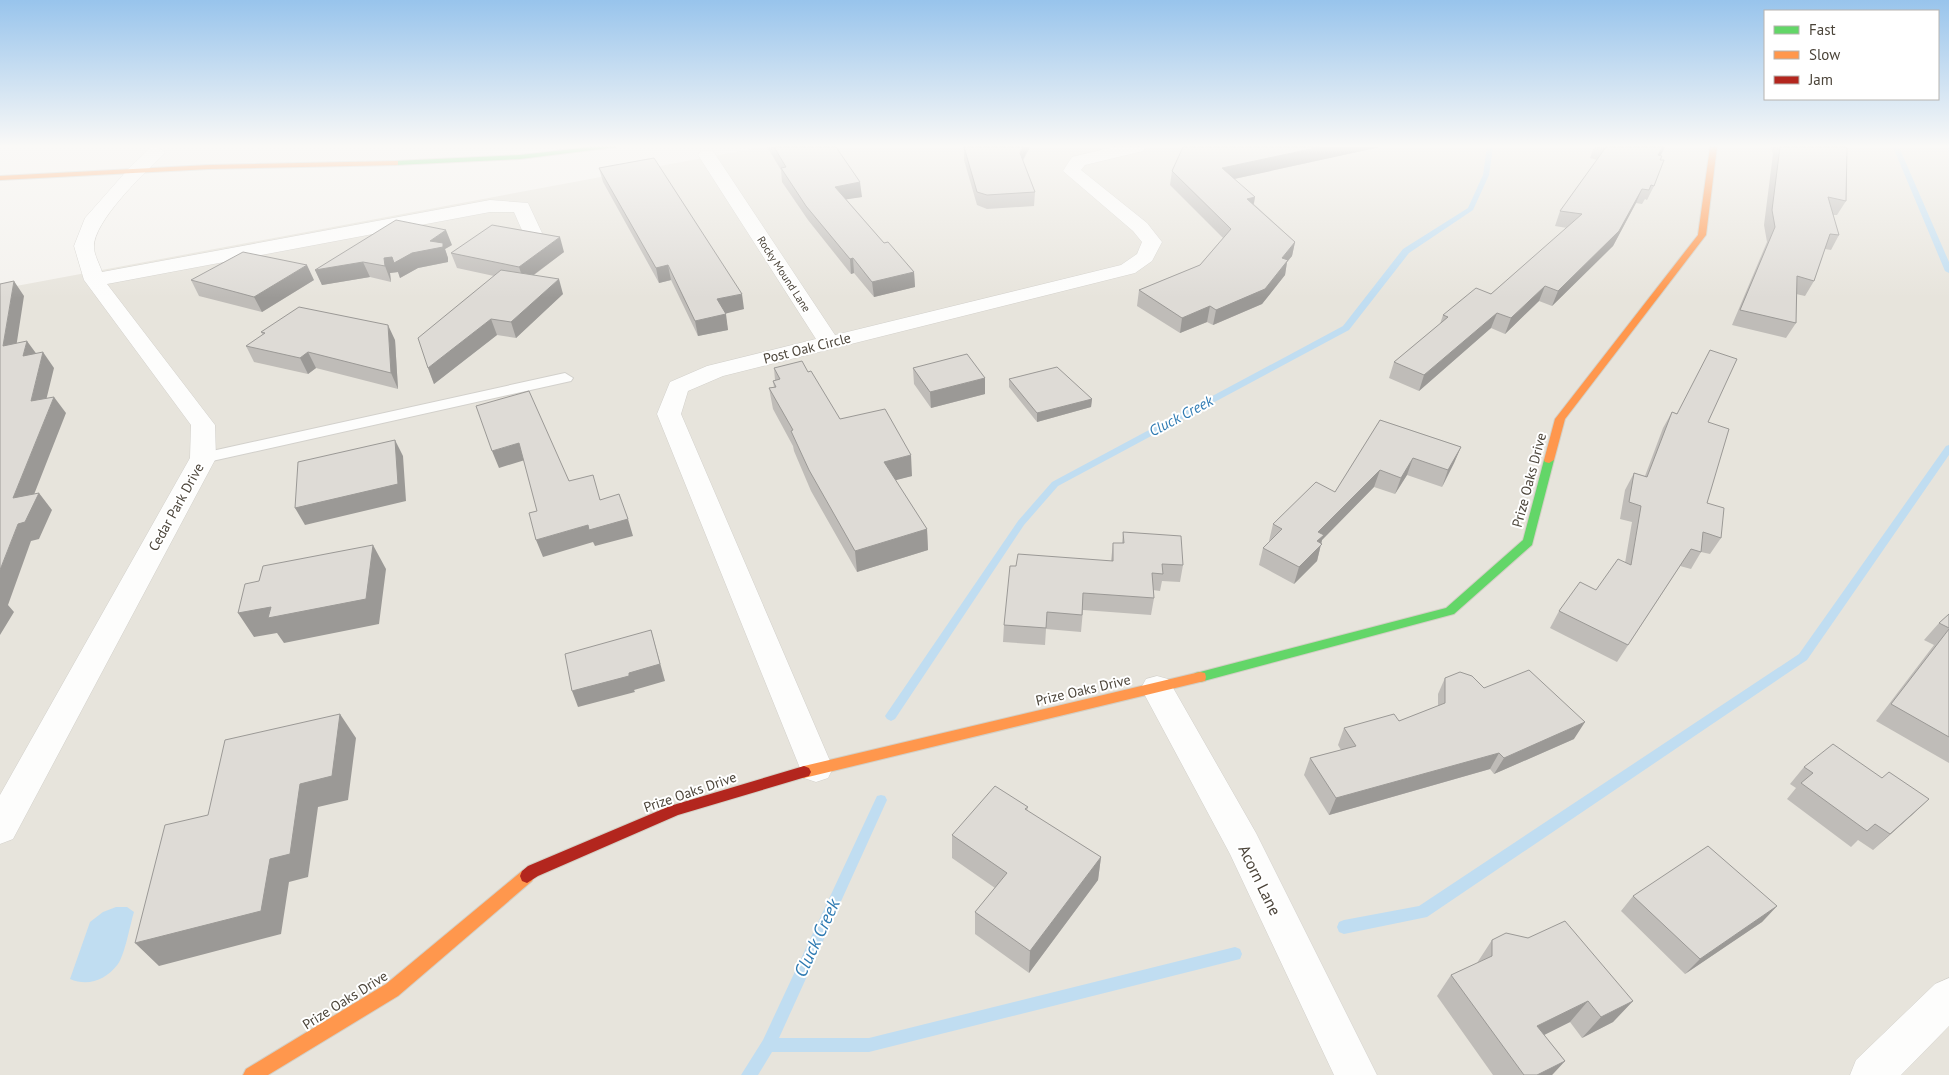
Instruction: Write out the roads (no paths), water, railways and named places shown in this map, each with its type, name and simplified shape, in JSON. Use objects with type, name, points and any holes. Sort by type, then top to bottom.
[{"type":"street","name":"Cedar Park Drive","points":[[0,828],[203,458],[203,426],[94,280],[84,246],[92,222],[110,197]]},
{"type":"street","name":"Rocky Mound Lane","points":[[735,197],[829,342]]},
{"type":"street","name":"Post Oak Circle","points":[[816,768],[669,414],[678,387],[715,371],[1128,269],[1145,257],[1152,242],[1140,227],[1104,197]]},
{"type":"street","name":"Prize Oaks Drive","points":[[252,1075],[392,990],[533,871],[675,810],[816,768],[1157,688],[1450,611],[1528,542],[1560,419],[1702,236],[1707,197]]},
{"type":"street","points":[[94,280],[490,206],[521,207],[532,233]]},
{"type":"street","name":"Acorn Lane","points":[[1157,688],[1243,844],[1356,1075]]},
{"type":"street","points":[[1871,1075],[1949,998]]},
{"type":"lane","points":[[203,458],[565,378]]},
{"type":"water","points":[[116,907],[127,907],[134,912],[125,947],[118,964],[102,978],[90,982],[70,979],[90,922],[103,912]]},
{"type":"waterway","name":"Cluck Creek","points":[[891,716],[1021,523],[1055,484],[1346,328],[1406,251],[1471,209],[1476,197]]},
{"type":"waterway","points":[[1917,197],[1949,271]]},
{"type":"waterway","points":[[1344,927],[1422,912],[1803,657],[1949,448]]},
{"type":"waterway","name":"Cluck Creek","points":[[768,1045],[881,800]]},
{"type":"waterway","points":[[768,1045],[869,1045],[1235,954]]},
{"type":"waterway","name":"Cluck Creek","points":[[749,1075],[768,1045]]}]
